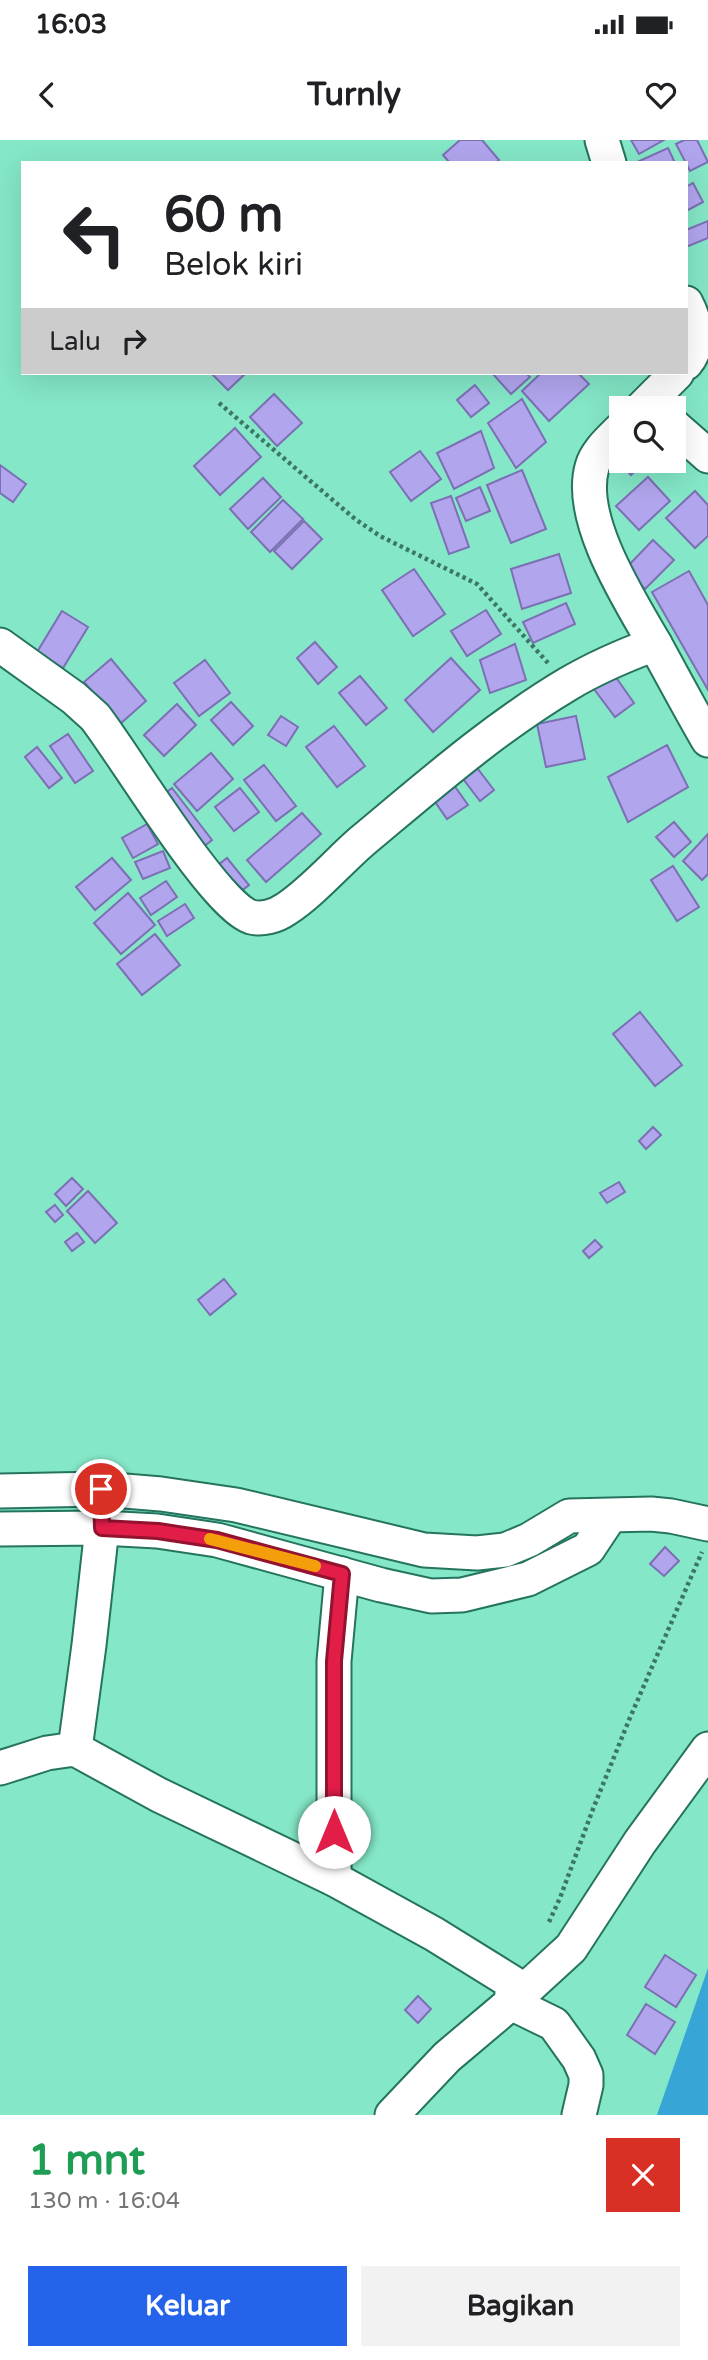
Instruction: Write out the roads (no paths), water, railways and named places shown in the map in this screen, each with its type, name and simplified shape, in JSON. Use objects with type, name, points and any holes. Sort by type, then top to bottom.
[{"type":"street","points":[[601,140],[608,161]]},
{"type":"street","points":[[688,361],[695,345],[696,311]]},
{"type":"street","points":[[656,396],[675,375]]},
{"type":"street","points":[[686,437],[708,456]]},
{"type":"street","points":[[609,443],[595,459],[591,470],[590,495],[608,559],[633,609],[708,740]]},
{"type":"street","points":[[0,645],[74,698],[95,717],[199,866],[232,904],[251,917],[273,917],[288,908],[350,852],[508,725],[568,684],[655,644]]},
{"type":"street","points":[[0,1491],[101,1489],[161,1494],[236,1505],[424,1550],[477,1553],[505,1550],[569,1516],[671,1516],[706,1536]]},
{"type":"street","points":[[75,1749],[102,1528],[101,1489]]},
{"type":"street","points":[[0,1529],[102,1528],[158,1531],[217,1540],[431,1596],[462,1595],[528,1579],[588,1549],[610,1516]]},
{"type":"street","points":[[334,1878],[334,1661],[342,1574]]},
{"type":"street","points":[[0,1768],[47,1753],[75,1749],[159,1795],[334,1878],[434,1934],[513,1983],[511,2003]]},
{"type":"street","points":[[391,2115],[447,2057],[572,1948],[633,1851],[708,1749]]},
{"type":"street","points":[[511,2003],[554,2024],[579,2059],[586,2074],[579,2115]]},
{"type":"water","points":[[708,1968],[708,2115],[657,2115]]}]
